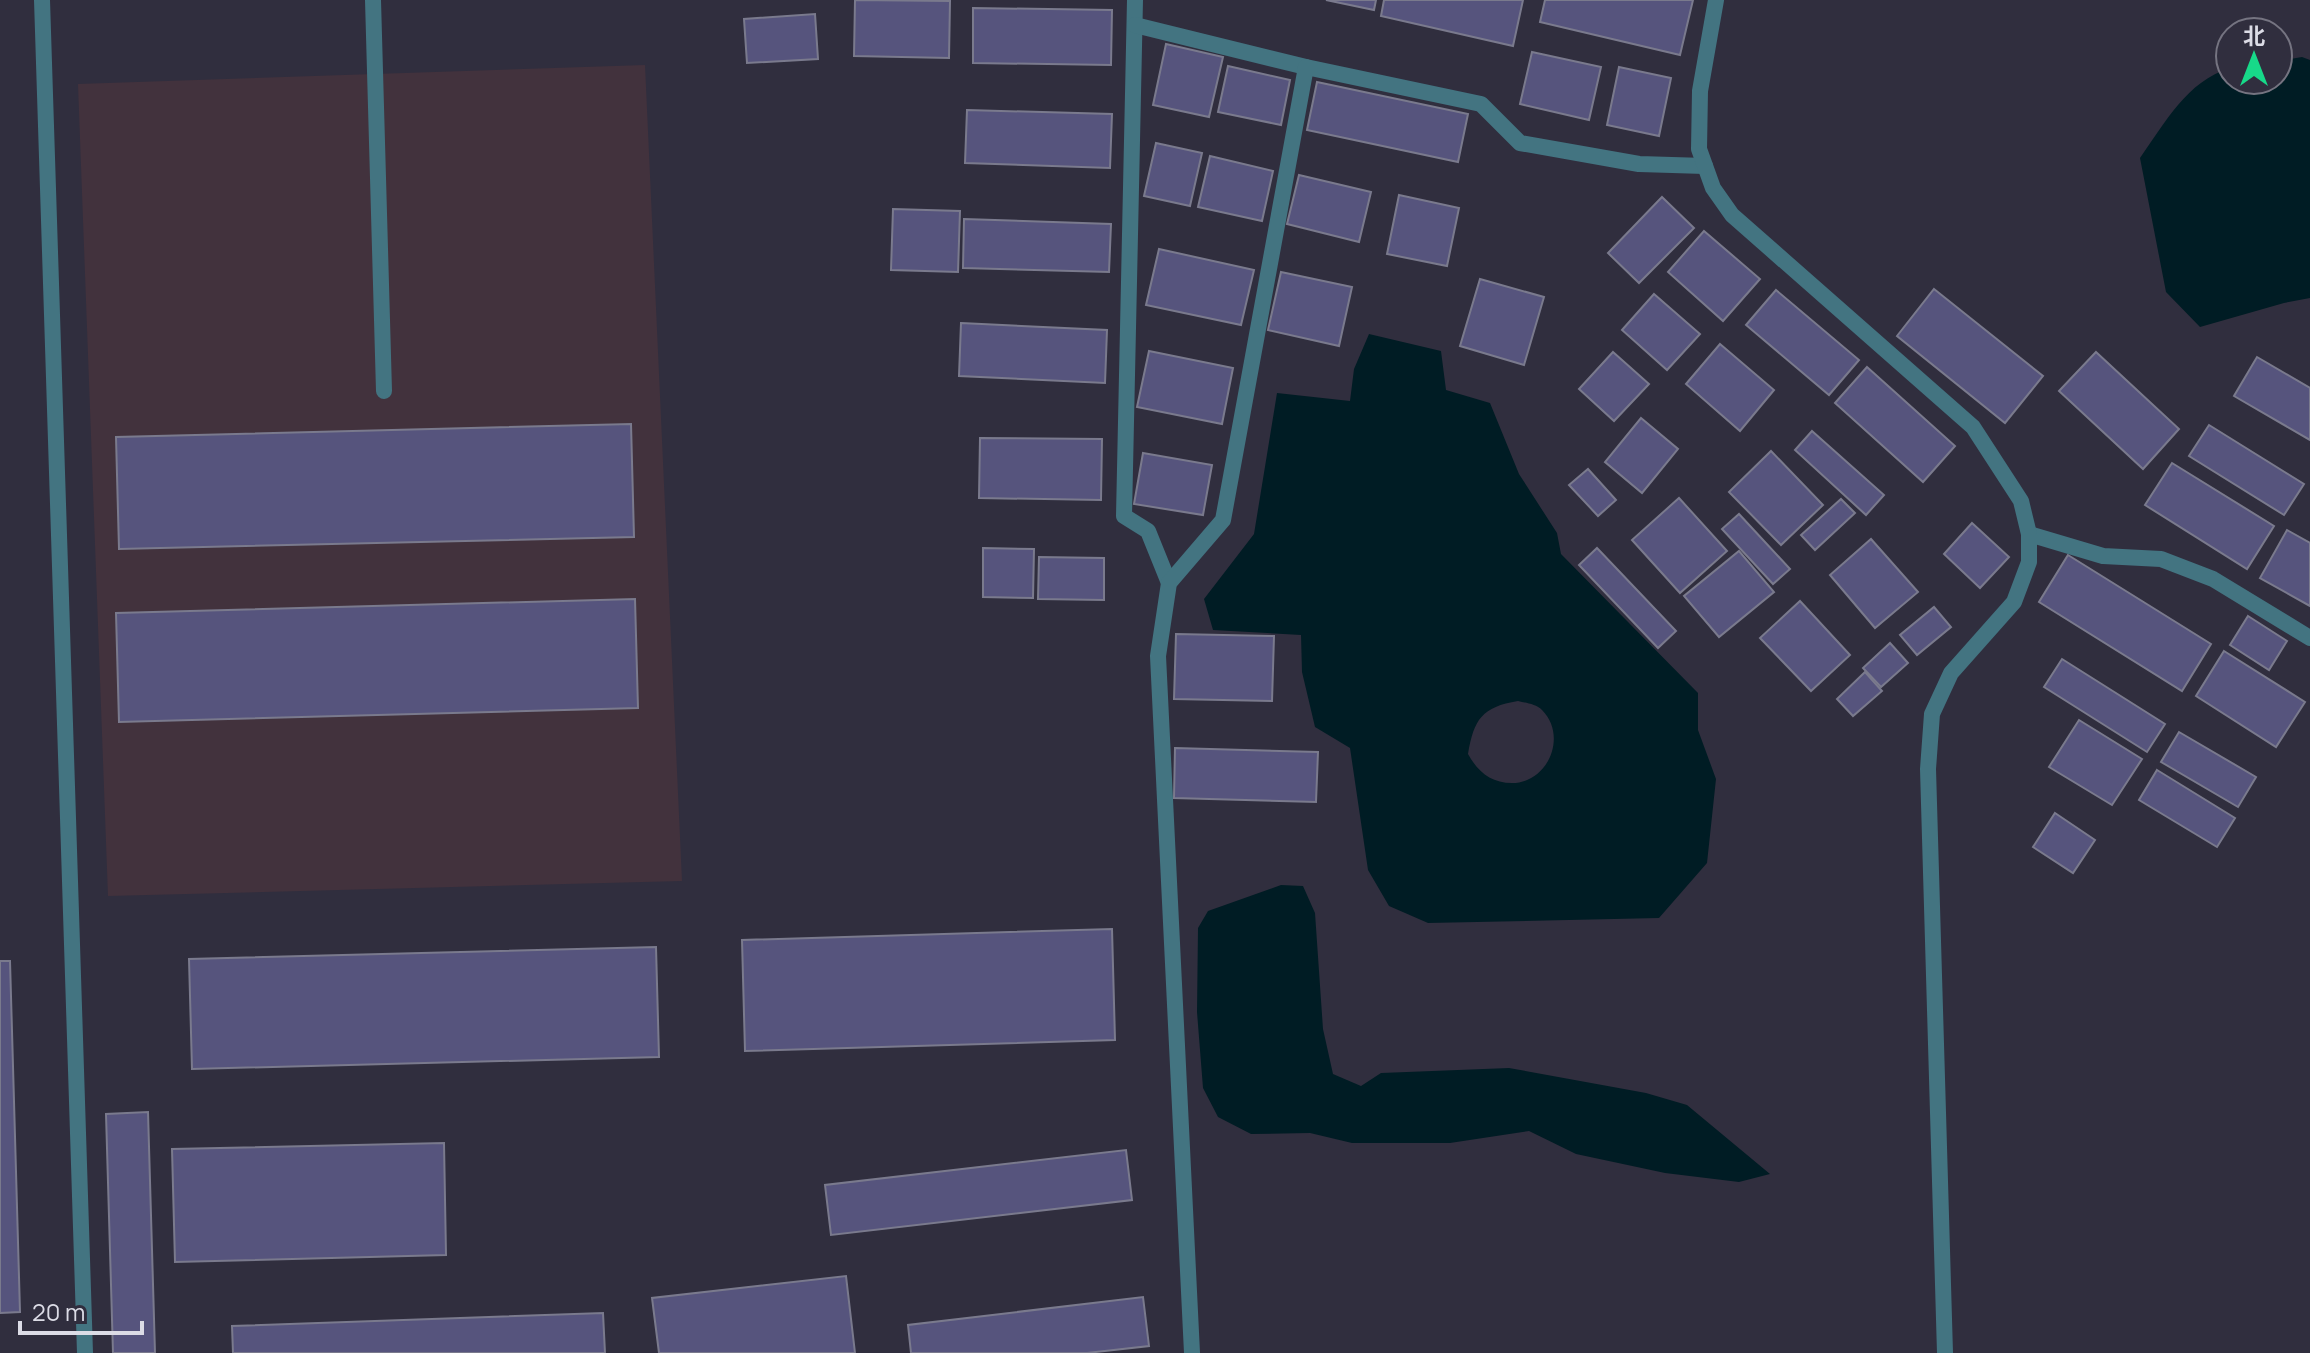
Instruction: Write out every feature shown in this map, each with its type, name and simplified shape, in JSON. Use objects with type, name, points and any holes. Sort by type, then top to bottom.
[{"type":"street","points":[[42,0],[85,1353]]},
{"type":"street","points":[[373,0],[384,391]]},
{"type":"street","points":[[1135,0],[1124,516],[1148,531],[1169,583],[1158,656],[1192,1353]]},
{"type":"street","points":[[1716,0],[1700,91],[1699,149],[1713,188],[1732,215],[1973,427],[2021,501],[2029,534],[2029,562],[2014,602],[1951,673],[1932,714],[1928,769],[1945,1353]]},
{"type":"street","points":[[1135,25],[1306,67],[1481,104],[1520,143],[1639,164],[1705,166]]},
{"type":"street","points":[[1169,583],[1223,520],[1306,67]]},
{"type":"street","points":[[2029,534],[2103,556],[2161,559],[2213,579],[2310,638]]},
{"type":"shaded area","points":[[645,65],[682,881],[108,896],[78,84]]},
{"type":"water","points":[[2294,58],[2310,60],[2310,298],[2200,327],[2166,292],[2140,158],[2178,105],[2214,75],[2214,96],[2294,96]]},
{"type":"water","points":[[1369,334],[1441,351],[1446,390],[1490,403],[1519,474],[1557,533],[1561,554],[1698,693],[1698,730],[1716,779],[1707,863],[1659,918],[1428,923],[1389,906],[1368,870],[1350,748],[1315,727],[1302,672],[1301,635],[1213,630],[1204,599],[1254,534],[1277,393],[1350,401],[1354,369]],"holes":[[[1518,701],[1540,708],[1550,721],[1553,732],[1550,756],[1544,767],[1525,781],[1512,783],[1491,779],[1468,754],[1473,732],[1488,711]]]},
{"type":"water","points":[[1281,885],[1303,886],[1315,913],[1323,1029],[1333,1074],[1361,1086],[1381,1073],[1509,1068],[1646,1093],[1687,1105],[1770,1174],[1739,1182],[1665,1173],[1576,1154],[1529,1131],[1450,1143],[1352,1143],[1310,1133],[1251,1134],[1218,1117],[1203,1088],[1197,1012],[1198,928],[1208,911]]},
{"type":"building","points":[[855,0],[950,1],[949,58],[854,56]]},
{"type":"building","points":[[1326,0],[1376,0],[1374,10]]},
{"type":"building","points":[[1384,0],[1523,0],[1513,46],[1381,16]]},
{"type":"building","points":[[1545,0],[1693,0],[1680,55],[1540,22]]},
{"type":"building","points":[[973,8],[1112,10],[1111,65],[973,63]]},
{"type":"building","points":[[815,14],[818,59],[747,63],[744,19]]},
{"type":"building","points":[[1166,44],[1223,57],[1209,117],[1153,105]]},
{"type":"building","points":[[1532,52],[1601,67],[1589,120],[1520,104]]},
{"type":"building","points":[[1228,66],[1290,80],[1281,125],[1218,112]]},
{"type":"building","points":[[1619,67],[1671,78],[1659,136],[1607,125]]},
{"type":"building","points":[[1317,82],[1468,114],[1458,162],[1307,130]]},
{"type":"building","points":[[967,110],[1112,114],[1110,168],[965,163]]},
{"type":"building","points":[[1156,143],[1202,153],[1190,206],[1144,196]]},
{"type":"building","points":[[1210,156],[1273,171],[1262,221],[1198,207]]},
{"type":"building","points":[[1299,175],[1371,192],[1359,242],[1287,224]]},
{"type":"building","points":[[1399,195],[1459,208],[1447,266],[1387,254]]},
{"type":"building","points":[[1662,197],[1694,228],[1639,283],[1608,253]]},
{"type":"building","points":[[893,209],[960,211],[958,272],[891,270]]},
{"type":"building","points":[[964,219],[1111,224],[1109,272],[963,268]]},
{"type":"building","points":[[1704,231],[1760,279],[1723,321],[1668,272]]},
{"type":"building","points":[[1159,249],[1254,270],[1241,325],[1146,305]]},
{"type":"building","points":[[1281,272],[1352,287],[1339,346],[1268,330]]},
{"type":"building","points":[[1480,279],[1544,297],[1524,365],[1460,346]]},
{"type":"building","points":[[1934,289],[2043,376],[2005,423],[1897,336]]},
{"type":"building","points":[[1776,290],[1859,360],[1829,395],[1746,325]]},
{"type":"building","points":[[1654,294],[1700,334],[1667,370],[1622,330]]},
{"type":"building","points":[[961,323],[1107,330],[1105,383],[959,376]]},
{"type":"building","points":[[1720,344],[1774,390],[1740,431],[1686,384]]},
{"type":"building","points":[[1149,351],[1233,368],[1222,424],[1137,407]]},
{"type":"building","points":[[1613,352],[1649,384],[1614,421],[1579,389]]},
{"type":"building","points":[[2096,352],[2179,429],[2143,469],[2059,391]]},
{"type":"building","points":[[2257,357],[2310,388],[2310,440],[2234,396]]},
{"type":"building","points":[[1867,367],[1955,446],[1923,482],[1835,403]]},
{"type":"building","points":[[1641,418],[1678,449],[1642,493],[1605,462]]},
{"type":"building","points":[[631,424],[634,537],[119,549],[116,437]]},
{"type":"building","points":[[2209,425],[2304,484],[2284,515],[2189,456]]},
{"type":"building","points":[[1812,431],[1884,495],[1866,515],[1795,450]]},
{"type":"building","points":[[980,438],[1102,439],[1101,500],[979,498]]},
{"type":"building","points":[[1771,451],[1823,505],[1781,545],[1729,492]]},
{"type":"building","points":[[1143,453],[1212,465],[1203,515],[1134,504]]},
{"type":"building","points":[[2172,463],[2274,526],[2247,569],[2145,505]]},
{"type":"building","points":[[1588,469],[1616,500],[1598,516],[1569,485]]},
{"type":"building","points":[[1679,498],[1727,551],[1680,593],[1632,540]]},
{"type":"building","points":[[1841,499],[1855,513],[1815,550],[1801,535]]},
{"type":"building","points":[[1739,514],[1790,569],[1773,584],[1722,529]]},
{"type":"building","points":[[1972,523],[2009,557],[1980,588],[1944,554]]},
{"type":"building","points":[[2287,530],[2310,543],[2310,606],[2260,578]]},
{"type":"building","points":[[1871,539],[1918,592],[1875,628],[1830,575]]},
{"type":"building","points":[[983,548],[1034,549],[1033,598],[983,597]]},
{"type":"building","points":[[1597,548],[1676,631],[1658,648],[1579,565]]},
{"type":"building","points":[[1739,551],[1774,592],[1719,637],[1684,596]]},
{"type":"building","points":[[2068,555],[2211,644],[2182,691],[2039,602]]},
{"type":"building","points":[[1039,557],[1104,558],[1104,600],[1038,599]]},
{"type":"building","points":[[635,599],[638,708],[119,722],[116,613]]},
{"type":"building","points":[[1800,601],[1850,655],[1811,691],[1760,638]]},
{"type":"building","points":[[1934,607],[1951,627],[1917,655],[1900,635]]},
{"type":"building","points":[[2248,616],[2287,641],[2269,670],[2230,645]]},
{"type":"building","points":[[1176,634],[1274,636],[1272,701],[1174,699]]},
{"type":"building","points":[[1890,643],[1908,663],[1881,687],[1863,668]]},
{"type":"building","points":[[2224,651],[2305,702],[2276,747],[2196,696]]},
{"type":"building","points":[[2062,659],[2165,724],[2147,752],[2044,687]]},
{"type":"building","points":[[1865,672],[1882,691],[1853,716],[1837,699]]},
{"type":"building","points":[[2079,720],[2142,759],[2112,805],[2049,767]]},
{"type":"building","points":[[2179,732],[2256,777],[2238,807],[2161,762]]},
{"type":"building","points":[[1175,748],[1318,752],[1316,802],[1174,798]]},
{"type":"building","points":[[2157,770],[2235,818],[2217,847],[2139,800]]},
{"type":"building","points":[[2055,813],[2095,840],[2073,873],[2033,847]]},
{"type":"building","points":[[1112,929],[1115,1040],[745,1051],[742,940]]},
{"type":"building","points":[[656,947],[659,1057],[192,1069],[189,959]]},
{"type":"building","points":[[0,961],[10,961],[20,1312],[0,1313]]},
{"type":"building","points":[[148,1112],[155,1353],[113,1353],[106,1114]]},
{"type":"building","points":[[444,1143],[446,1255],[175,1262],[172,1149]]},
{"type":"building","points":[[1126,1150],[1132,1200],[831,1235],[825,1185]]},
{"type":"building","points":[[846,1276],[855,1353],[659,1353],[652,1298]]},
{"type":"building","points":[[1143,1297],[1149,1346],[1087,1353],[911,1353],[908,1325]]},
{"type":"building","points":[[603,1313],[605,1353],[233,1353],[232,1326]]}]
